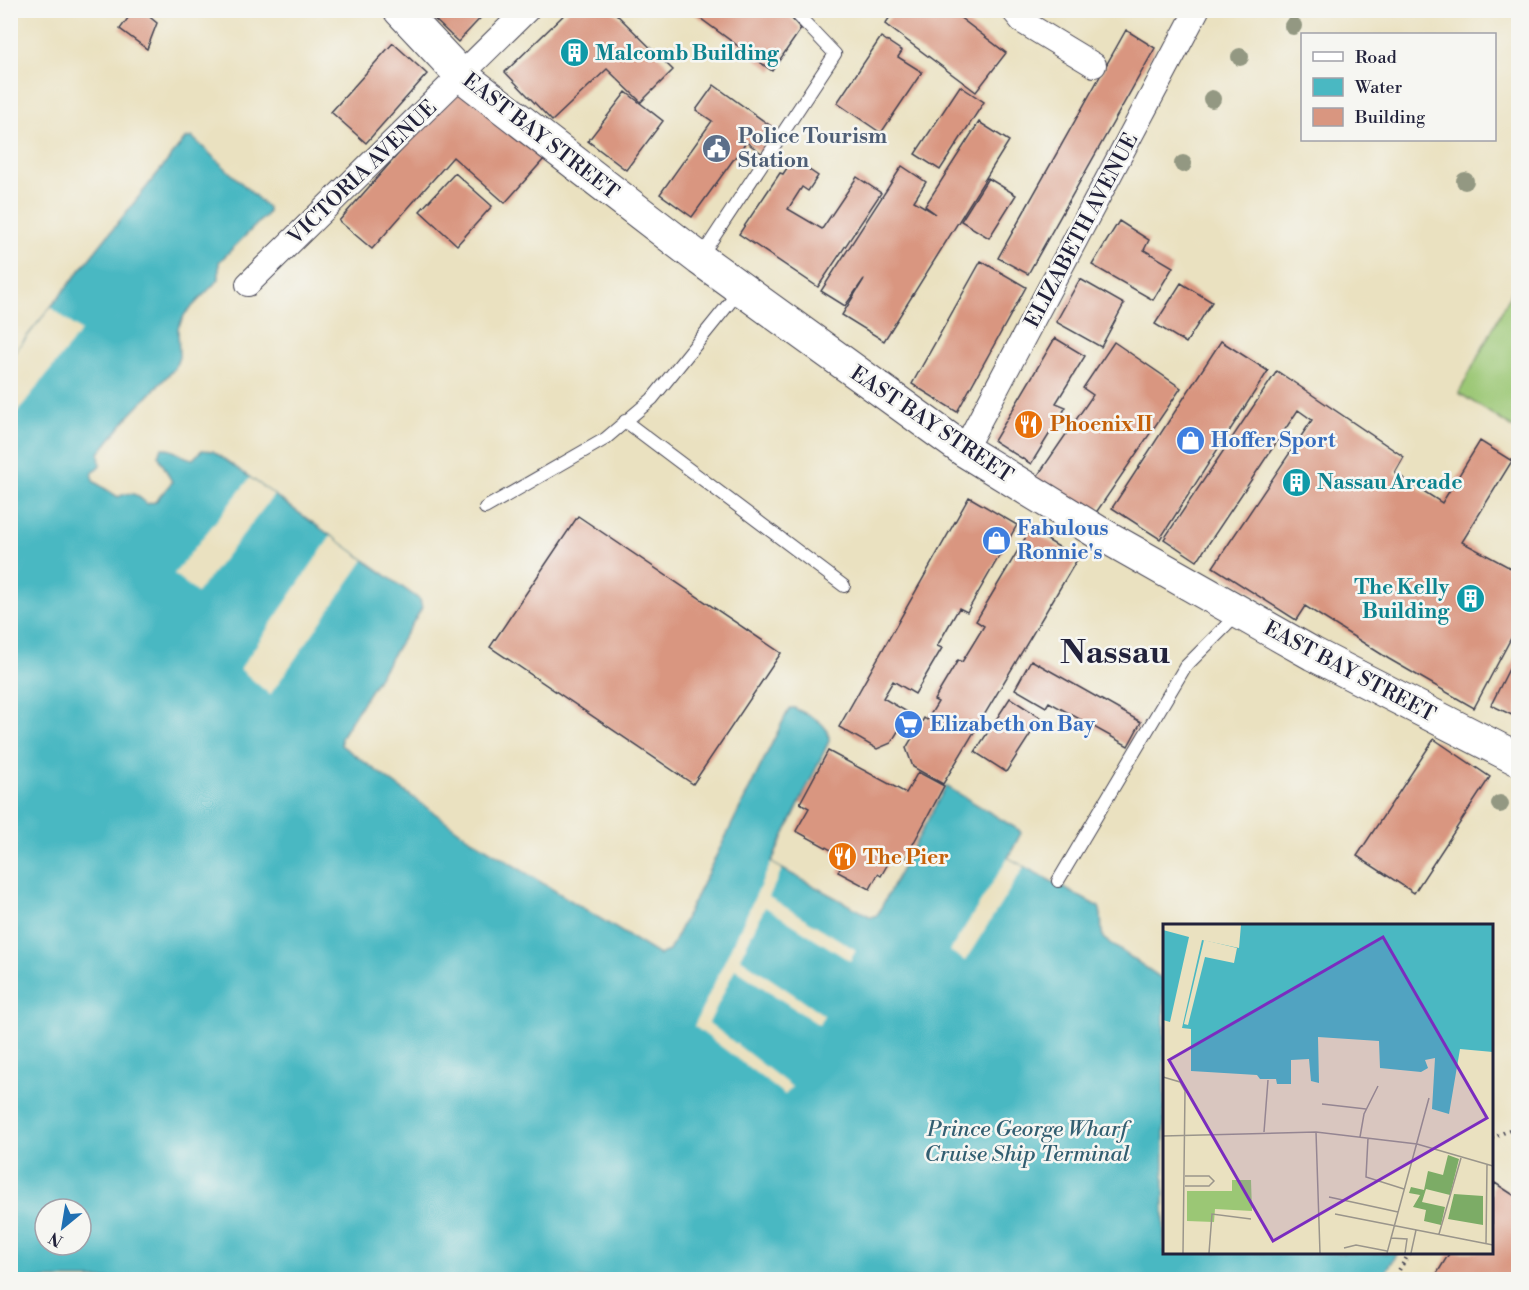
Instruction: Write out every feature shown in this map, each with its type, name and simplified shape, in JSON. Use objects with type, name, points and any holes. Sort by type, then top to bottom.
[{"type":"highway","name":"EAST BAY STREET","points":[[399,10],[461,75],[700,259],[964,450],[1096,531],[1313,654],[1518,759]]},
{"type":"street","name":"VICTORIA AVENUE","points":[[248,284],[527,10]]},
{"type":"street","points":[[1013,10],[1023,22],[1094,65]]},
{"type":"street","name":"ELIZABETH AVENUE","points":[[964,450],[1197,10]]},
{"type":"lane","points":[[700,259],[835,54],[793,10]]},
{"type":"lane","points":[[485,508],[605,439],[652,399],[741,289]]},
{"type":"lane","points":[[626,421],[844,586]]},
{"type":"lane","points":[[1058,881],[1185,667],[1239,612]]},
{"type":"path","points":[[1493,1137],[1518,1126]]},
{"type":"path","points":[[1393,1280],[1409,1254]]},
{"type":"green space","points":[[1518,280],[1518,431],[1459,393]]},
{"type":"water","name":"Prince George Wharf Cruise Ship Terminal","points":[[192,137],[268,208],[268,213],[219,262],[219,279],[185,314],[178,328],[179,357],[175,368],[129,416],[99,453],[100,465],[92,474],[93,481],[118,497],[130,494],[137,496],[147,504],[155,502],[172,482],[158,455],[162,448],[193,459],[202,450],[213,451],[420,600],[422,608],[341,737],[341,745],[466,836],[659,955],[669,951],[786,715],[790,708],[794,708],[818,720],[826,729],[829,741],[771,863],[871,917],[877,915],[946,786],[1019,830],[1021,833],[1008,858],[1099,907],[1104,939],[1163,979],[1163,1254],[1397,1254],[1381,1279],[11,1279],[10,358],[185,139]]},
{"type":"pier","points":[[51,307],[81,331],[11,420],[11,358]]},
{"type":"pier","points":[[250,478],[274,495],[197,593],[174,574]]},
{"type":"pier","points":[[331,536],[364,560],[270,695],[240,669]]},
{"type":"pier","points":[[1008,858],[1024,867],[965,961],[950,951]]},
{"type":"pier","points":[[771,863],[782,869],[769,897],[856,950],[850,961],[765,907],[740,958],[824,1015],[819,1025],[735,969],[709,1023],[792,1087],[785,1095],[694,1026]]},
{"type":"building","points":[[134,10],[141,10],[157,23],[147,49],[120,29]]},
{"type":"building","points":[[425,10],[488,10],[458,42]]},
{"type":"building","name":"Malcomb Building","points":[[569,10],[612,10],[673,70],[641,102],[607,69],[552,121],[505,72]]},
{"type":"building","points":[[689,10],[784,10],[801,29],[772,71]]},
{"type":"building","points":[[895,10],[950,10],[1006,53],[976,92],[885,24]]},
{"type":"building","points":[[1126,30],[1155,48],[1028,274],[998,258]]},
{"type":"building","points":[[881,37],[902,51],[898,57],[922,72],[881,133],[837,103]]},
{"type":"building","points":[[393,43],[427,74],[366,143],[331,112]]},
{"type":"building","points":[[459,85],[544,159],[505,203],[453,157],[372,249],[339,221]]},
{"type":"building","name":"Police Tourism Station","points":[[714,85],[779,132],[763,154],[746,142],[692,217],[660,194],[712,121],[696,110]]},
{"type":"building","points":[[960,86],[984,102],[940,170],[915,154]]},
{"type":"building","points":[[626,92],[663,121],[626,170],[588,141]]},
{"type":"building","points":[[979,122],[1009,141],[884,341],[842,315],[864,279],[845,306],[821,291],[902,166],[926,182],[914,201],[936,214],[925,206]]},
{"type":"building","points":[[793,159],[818,176],[808,191],[802,187],[788,209],[822,229],[857,177],[881,193],[818,287],[739,234],[780,173],[783,174]]},
{"type":"building","points":[[455,173],[492,206],[457,245],[420,211]]},
{"type":"building","points":[[988,178],[1016,195],[989,238],[961,221]]},
{"type":"building","points":[[1119,221],[1149,240],[1144,250],[1173,267],[1153,300],[1092,265]]},
{"type":"building","points":[[981,261],[1026,287],[957,412],[912,384]]},
{"type":"building","points":[[1080,279],[1124,304],[1101,347],[1056,322]]},
{"type":"building","points":[[1181,283],[1212,302],[1186,343],[1155,324]]},
{"type":"building","name":"Phoenix II","points":[[1055,338],[1085,356],[1056,403],[1066,407],[1031,464],[994,441]]},
{"type":"building","name":"Hoffer Sport","points":[[1221,341],[1268,371],[1160,539],[1112,508]]},
{"type":"building","points":[[1114,342],[1181,388],[1091,520],[1034,481],[1093,395],[1083,388]]},
{"type":"building","points":[[1277,371],[1404,457],[1395,473],[1442,503],[1480,441],[1512,461],[1462,542],[1518,572],[1518,625],[1474,708],[1389,659],[1305,606],[1296,620],[1213,567],[1312,420],[1298,410],[1197,561],[1164,539]]},
{"type":"building","points":[[969,497],[1017,525],[967,612],[959,608],[937,646],[942,648],[915,694],[893,681],[883,698],[909,713],[891,743],[877,749],[839,727]]},
{"type":"building","points":[[578,516],[781,653],[693,784],[490,647]]},
{"type":"building","points":[[1030,530],[1078,558],[943,784],[913,767],[906,748],[924,718],[927,720],[938,702],[934,700],[958,660],[962,662],[984,626],[976,621]]},
{"type":"building","points":[[1518,651],[1518,718],[1491,705]]},
{"type":"building","points":[[1031,660],[1141,722],[1128,746],[1049,702],[1046,707],[1015,689]]},
{"type":"building","points":[[1010,698],[1041,718],[1006,772],[975,752]]},
{"type":"building","points":[[1434,739],[1490,777],[1414,893],[1357,856]]},
{"type":"building","points":[[828,751],[906,793],[918,772],[944,786],[905,859],[894,853],[881,876],[878,874],[870,889],[838,872],[846,858],[796,831],[809,808],[800,803]]},
{"type":"building","points":[[1495,1183],[1518,1198],[1518,1280],[1433,1280],[1449,1254],[1493,1254],[1493,1186]]},
{"type":"place","name":"Malcomb Building","points":[[574,53]]},
{"type":"place","name":"Police Tourism Station","points":[[717,148]]},
{"type":"place","name":"Phoenix II","points":[[1029,424]]},
{"type":"place","name":"Hoffer Sport","points":[[1190,440]]},
{"type":"place","name":"Nassau Arcade","points":[[1296,482]]},
{"type":"place","name":"Fabulous Ronnie's","points":[[996,540]]},
{"type":"place","name":"The Kelly Building","points":[[1470,599]]},
{"type":"place","name":"Elizabeth on Bay","points":[[909,724]]},
{"type":"place","name":"The Pier","points":[[842,857]]},
{"type":"district","name":"Nassau","points":[[1115,651]]}]
